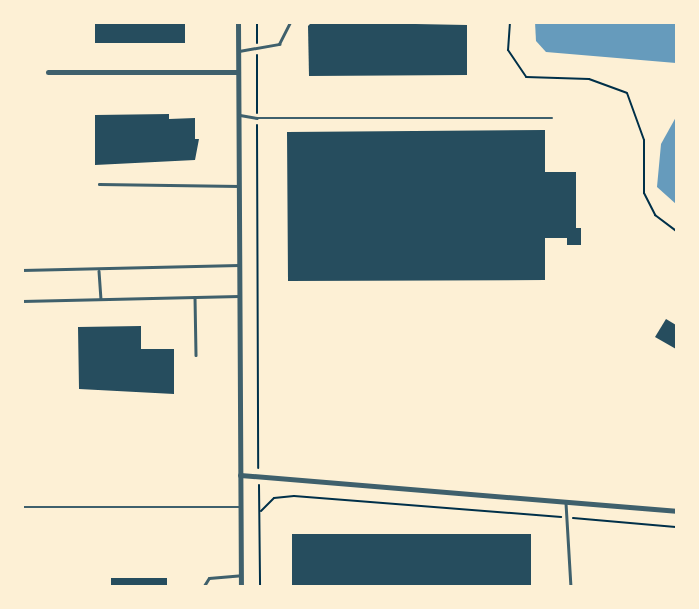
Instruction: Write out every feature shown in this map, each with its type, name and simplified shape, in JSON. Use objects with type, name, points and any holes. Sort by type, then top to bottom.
[{"type":"street","points":[[238,22],[241,586]]},
{"type":"street","points":[[48,72],[238,72]]},
{"type":"street","points":[[240,475],[676,512]]},
{"type":"lane","points":[[238,51],[257,50],[279,44],[290,22]]},
{"type":"lane","points":[[238,114],[257,118],[552,118]]},
{"type":"lane","points":[[99,184],[239,186]]},
{"type":"lane","points":[[22,270],[99,270],[239,265]]},
{"type":"lane","points":[[99,270],[101,299]]},
{"type":"lane","points":[[22,300],[239,296]]},
{"type":"lane","points":[[195,297],[196,355]]},
{"type":"lane","points":[[566,502],[570,586]]},
{"type":"lane","points":[[22,508],[240,507]]},
{"type":"lane","points":[[204,586],[209,578],[241,575]]},
{"type":"path","points":[[256,22],[260,586]]},
{"type":"path","points":[[510,22],[508,50],[526,77],[589,79],[626,93],[644,140],[644,193],[655,215],[676,231]]},
{"type":"path","points":[[259,513],[274,498],[294,496],[676,527]]},
{"type":"water","points":[[535,22],[676,23],[676,63],[546,52],[536,41]]},
{"type":"water","points":[[676,117],[676,204],[657,187],[661,144]]},
{"type":"building","points":[[95,22],[185,22],[185,43],[95,43]]},
{"type":"building","points":[[312,22],[467,25],[467,75],[309,76],[308,26]]},
{"type":"building","points":[[169,114],[169,119],[195,118],[195,139],[199,139],[195,160],[95,165],[95,115]]},
{"type":"building","points":[[545,130],[545,172],[576,172],[576,228],[581,228],[581,245],[567,245],[567,238],[545,238],[545,280],[288,281],[287,132]]},
{"type":"building","points":[[666,319],[676,325],[676,349],[655,337]]},
{"type":"building","points":[[141,326],[141,349],[174,349],[174,394],[79,389],[78,327]]},
{"type":"building","points":[[292,534],[531,534],[531,586],[292,586]]},
{"type":"building","points":[[111,578],[167,578],[167,586],[111,586]]}]
